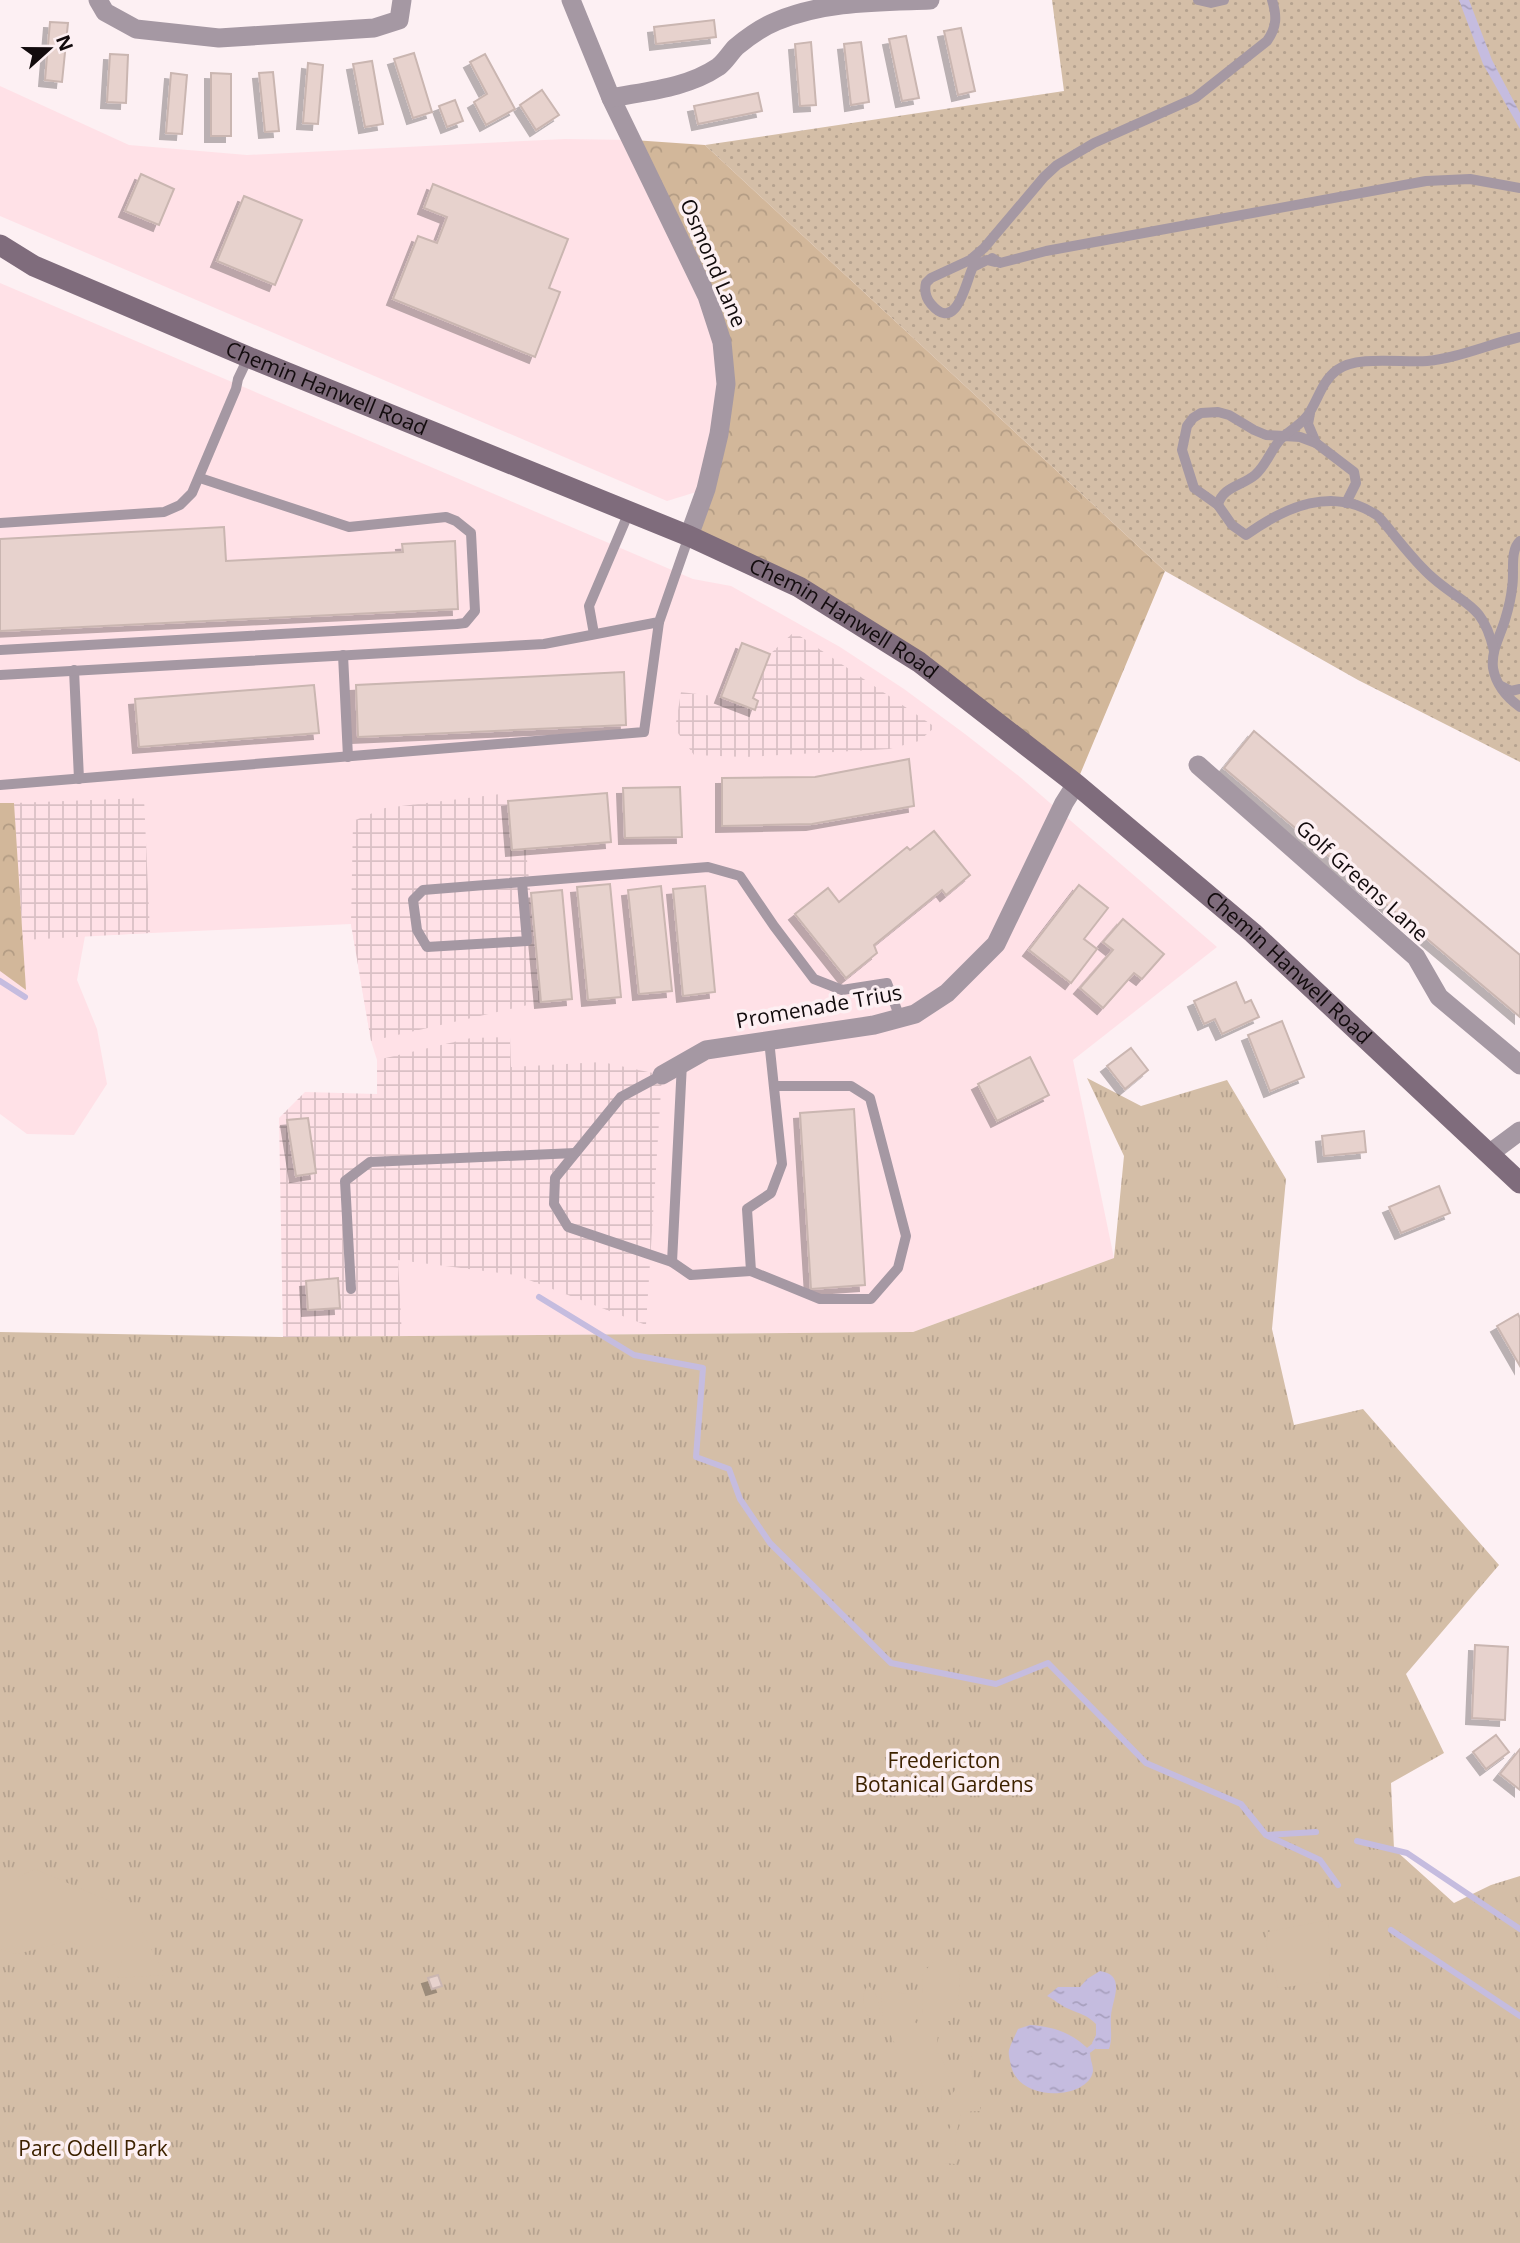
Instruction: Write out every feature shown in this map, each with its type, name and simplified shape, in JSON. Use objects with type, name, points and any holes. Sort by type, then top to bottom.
[{"type":"main road","name":"Chemin Hanwell Road","points":[[0,245],[34,267]]},
{"type":"main road","name":"Chemin Hanwell Road","points":[[0,259],[34,267],[689,536],[799,587],[919,662],[1076,783],[1253,933],[1520,1183]]},
{"type":"street","points":[[98,0],[105,12],[136,29],[219,38],[374,28],[399,20],[402,0]]},
{"type":"street","name":"Osmond Lane","points":[[571,0],[611,98],[707,296],[722,342],[726,384],[719,434],[706,489],[689,536]]},
{"type":"street","points":[[611,98],[680,84],[720,66],[752,34],[776,21],[847,1],[930,0]]},
{"type":"street","name":"Golf Greens Lane","points":[[1198,765],[1416,957],[1439,997],[1520,1065]]},
{"type":"street","name":"Promenade Trius","points":[[662,1074],[706,1050],[874,1025],[915,1014],[947,992],[996,944],[1049,831],[1076,783]]},
{"type":"street","points":[[1489,1154],[1520,1131]]},
{"type":"lane","points":[[1198,0],[1211,3],[1224,0]]},
{"type":"lane","points":[[1273,0],[1276,23],[1267,41],[1195,98],[1094,143],[1057,165],[984,248],[970,260],[931,278],[926,283],[926,297],[932,304],[944,312],[957,306],[961,302],[973,267],[988,260],[1000,263],[1046,251],[1426,181],[1470,179],[1520,188]]},
{"type":"lane","points":[[984,248],[995,261]]},
{"type":"lane","points":[[1217,505],[1224,493],[1258,473],[1275,443],[1310,413],[1327,380],[1336,370],[1359,362],[1441,359],[1520,337]]},
{"type":"lane","points":[[0,523],[164,512],[180,505],[192,493],[200,478],[236,389],[237,379],[248,357]]},
{"type":"lane","points":[[1346,503],[1356,483],[1354,472],[1316,443],[1300,437],[1266,435],[1218,412],[1209,411],[1193,418],[1187,426],[1182,450],[1190,481],[1199,494],[1217,505],[1232,525],[1246,535],[1280,512],[1300,505],[1328,501],[1367,508],[1378,516],[1433,578],[1476,610],[1489,630],[1494,651]]},
{"type":"lane","points":[[1310,413],[1308,424],[1316,443]]},
{"type":"lane","points":[[0,650],[457,624],[466,623],[475,611],[471,533],[456,521],[446,517],[349,527],[200,478]]},
{"type":"lane","points":[[594,634],[589,606],[629,512]]},
{"type":"lane","points":[[0,786],[644,732],[659,622],[689,536]]},
{"type":"lane","points":[[1520,541],[1514,549],[1513,585],[1493,663],[1498,684],[1520,707]]},
{"type":"lane","points":[[0,675],[544,644],[659,622]]},
{"type":"lane","points":[[343,655],[348,757]]},
{"type":"lane","points":[[74,670],[79,779]]},
{"type":"lane","points":[[1498,684],[1511,691],[1520,689]]},
{"type":"lane","points":[[522,882],[527,941],[427,947],[416,930],[413,900],[423,890],[522,882],[708,867],[740,876],[814,979],[842,990],[887,983],[900,1018]]},
{"type":"lane","points":[[751,1271],[747,1209],[771,1193],[782,1164],[769,1040]]},
{"type":"lane","points":[[672,1262],[682,1063]]},
{"type":"lane","points":[[662,1074],[621,1097],[555,1178],[555,1204],[568,1227],[672,1262],[691,1275],[751,1271],[820,1299],[871,1299],[898,1268],[906,1236],[870,1098],[851,1086],[774,1086]]},
{"type":"lane","points":[[351,1289],[345,1181],[370,1162],[575,1153]]},
{"type":"shaded area","points":[[0,86],[129,145],[247,155],[565,139],[633,140],[722,342],[706,489],[667,501],[0,216]]},
{"type":"shaded area","points":[[0,283],[693,579],[731,586],[840,647],[965,734],[1020,777],[1217,947],[1073,1060],[1114,1258],[913,1332],[283,1337],[377,1094],[377,1060],[371,1041],[351,924],[85,936],[77,980],[97,1029],[107,1084],[74,1135],[27,1134],[0,1114]]},
{"type":"shaded area","points":[[794,632],[935,727],[919,741],[889,749],[745,757],[694,755],[675,729],[681,692],[721,697],[755,710],[758,701],[753,698],[770,654]]},
{"type":"shaded area","points":[[509,793],[512,850],[526,849],[541,1002],[371,1041],[351,924],[353,821],[385,808]]},
{"type":"shaded area","points":[[144,798],[150,933],[23,940],[14,803]]},
{"type":"shaded area","points":[[510,1037],[511,1067],[602,1062],[662,1075],[646,1325],[516,1275],[398,1260],[402,1336],[283,1337],[279,1118],[305,1092],[377,1094],[377,1060],[471,1038]]},
{"type":"green space","points":[[1052,0],[1520,0],[1520,762],[1358,680],[1165,571],[705,145],[1064,91]]},
{"type":"green space","points":[[633,140],[705,145],[1165,571],[1076,784],[919,662],[689,536],[706,489],[722,342]]},
{"type":"green space","points":[[0,803],[14,803],[26,990],[0,971]]},
{"type":"green space","name":"Fredericton Botanical Gardens","points":[[1087,1078],[1141,1106],[1227,1080],[1286,1179],[1272,1329],[1294,1425],[1363,1409],[1499,1565],[1406,1674],[1444,1753],[1391,1783],[1394,1849],[1454,1903],[1491,1885],[1520,1876],[1520,2243],[0,2243],[0,1332],[283,1337],[913,1332],[1114,1258],[1124,1156]]},
{"type":"green space","points":[[35,1869],[114,1903],[140,1928],[165,1975],[117,1978],[122,1961],[94,1961],[77,1945],[68,1941],[17,1954],[0,1949],[0,1893],[18,1877]]},
{"type":"green space","points":[[1328,1920],[1330,1981],[1278,1988],[1266,1947],[1268,1932]]},
{"type":"green space","points":[[933,1962],[955,1962],[958,1968],[959,1991],[952,2021],[925,2021],[922,2015],[923,1973]]},
{"type":"green space","points":[[868,1985],[876,1996],[879,2007],[879,2016],[869,2018],[863,1997]]},
{"type":"green space","points":[[893,1991],[910,1995],[918,2004],[915,2022],[922,2028],[939,2028],[936,2049],[950,2074],[942,2089],[941,2100],[929,2109],[921,2081],[906,2065],[883,2021],[881,1993]]},
{"type":"green space","points":[[971,2051],[972,2078],[980,2092],[980,2111],[961,2112],[956,2136],[955,2164],[944,2163],[938,2157],[939,2148],[952,2124],[952,2094],[961,2082],[961,2068],[967,2053]]},
{"type":"green space","points":[[1520,2102],[1520,2159],[1515,2152],[1464,2156],[1440,2126],[1447,2116],[1465,2113],[1482,2121],[1491,2141],[1497,2142],[1515,2129],[1508,2108]]},
{"type":"water","points":[[1459,0],[1469,0],[1492,60],[1520,113],[1520,129],[1483,64]]},
{"type":"water","points":[[1100,1971],[1108,1973],[1116,1983],[1109,2049],[1096,2049],[1092,2043],[1096,2035],[1096,2024],[1093,2021],[1047,1996],[1058,1987],[1080,1987]]},
{"type":"water","points":[[1030,2025],[1059,2031],[1087,2047],[1093,2070],[1089,2080],[1068,2092],[1054,2093],[1027,2087],[1017,2078],[1011,2066],[1009,2050],[1018,2029]]},
{"type":"building","points":[[714,20],[716,37],[656,44],[654,27]]},
{"type":"building","points":[[50,22],[68,23],[62,82],[45,80]]},
{"type":"building","points":[[961,28],[975,91],[958,95],[944,31]]},
{"type":"building","points":[[906,36],[919,98],[902,101],[889,39]]},
{"type":"building","points":[[811,42],[816,105],[800,106],[795,44]]},
{"type":"building","points":[[861,42],[869,102],[851,105],[844,44]]},
{"type":"building","points":[[414,53],[432,112],[413,118],[394,59]]},
{"type":"building","points":[[110,54],[128,55],[126,103],[107,102]]},
{"type":"building","points":[[485,54],[515,109],[486,125],[474,102],[487,94],[470,62]]},
{"type":"building","points":[[372,61],[383,124],[365,127],[353,64]]},
{"type":"building","points":[[308,63],[323,65],[318,124],[303,123]]},
{"type":"building","points":[[273,72],[279,131],[265,132],[259,73]]},
{"type":"building","points":[[171,73],[187,75],[182,134],[166,133]]},
{"type":"building","points":[[211,73],[231,74],[231,136],[211,136]]},
{"type":"building","points":[[542,90],[559,115],[536,130],[520,105]]},
{"type":"building","points":[[758,93],[762,111],[698,124],[694,106]]},
{"type":"building","points":[[455,100],[463,121],[447,127],[439,106]]},
{"type":"building","points":[[141,174],[174,189],[159,225],[125,211]]},
{"type":"building","points":[[433,184],[568,239],[549,288],[560,292],[535,357],[393,299],[418,236],[437,243],[447,217],[424,208]]},
{"type":"building","points":[[244,196],[302,220],[275,285],[217,261]]},
{"type":"building","points":[[224,527],[226,561],[403,552],[402,544],[455,541],[458,609],[0,631],[0,539]]},
{"type":"building","points":[[742,643],[770,654],[753,698],[758,701],[755,710],[721,697]]},
{"type":"building","points":[[624,672],[626,725],[358,737],[356,685]]},
{"type":"building","points":[[314,685],[319,733],[139,747],[135,699]]},
{"type":"building","points":[[1254,731],[1520,955],[1520,1017],[1224,768]]},
{"type":"building","points":[[909,759],[914,806],[812,824],[722,826],[722,778],[815,777]]},
{"type":"building","points":[[680,787],[682,837],[625,838],[623,788]]},
{"type":"building","points":[[607,793],[611,842],[512,850],[508,801]]},
{"type":"building","points":[[934,831],[970,875],[946,895],[942,890],[874,945],[877,953],[846,978],[795,914],[828,888],[839,902],[907,847],[910,850]]},
{"type":"building","points":[[610,884],[621,997],[588,1000],[577,887]]},
{"type":"building","points":[[1079,885],[1108,908],[1084,939],[1097,949],[1071,983],[1029,950]]},
{"type":"building","points":[[661,886],[672,991],[639,994],[628,890]]},
{"type":"building","points":[[705,886],[715,992],[683,996],[673,889]]},
{"type":"building","points":[[562,890],[572,999],[541,1002],[531,893]]},
{"type":"building","points":[[1123,919],[1164,954],[1142,979],[1134,973],[1103,1008],[1080,988],[1113,950],[1103,942]]},
{"type":"building","points":[[1236,982],[1245,1003],[1251,1000],[1259,1017],[1222,1034],[1215,1019],[1204,1024],[1194,1001]]},
{"type":"building","points":[[1282,1021],[1304,1077],[1270,1091],[1248,1035]]},
{"type":"building","points":[[1131,1048],[1148,1070],[1125,1089],[1107,1066]]},
{"type":"building","points":[[1030,1057],[1049,1095],[997,1121],[978,1084]]},
{"type":"building","points":[[854,1109],[865,1285],[811,1289],[800,1113]]},
{"type":"building","points":[[308,1118],[316,1173],[296,1176],[287,1120]]},
{"type":"building","points":[[1364,1131],[1366,1152],[1324,1156],[1322,1136]]},
{"type":"building","points":[[1439,1186],[1450,1213],[1401,1233],[1389,1207]]},
{"type":"building","points":[[338,1278],[340,1308],[308,1310],[306,1281]]},
{"type":"building","points":[[1518,1314],[1520,1318],[1520,1366],[1497,1326]]},
{"type":"building","points":[[1475,1645],[1508,1647],[1505,1720],[1472,1718]]},
{"type":"building","points":[[1496,1735],[1509,1752],[1486,1769],[1473,1752]]},
{"type":"building","points":[[1520,1749],[1520,1790],[1500,1774]]},
{"type":"building","points":[[438,1975],[442,1986],[432,1989],[428,1978]]},
{"type":"waterway","points":[[0,981],[25,997]]},
{"type":"waterway","points":[[539,1297],[634,1355],[703,1368],[696,1457],[729,1469],[740,1499],[770,1543],[891,1663],[996,1684],[1048,1663],[1146,1763],[1241,1804],[1266,1835],[1316,1832]]},
{"type":"waterway","points":[[1268,1836],[1320,1860],[1338,1885]]},
{"type":"waterway","points":[[1357,1841],[1407,1853],[1520,1929]]},
{"type":"waterway","points":[[1391,1930],[1520,2016]]},
{"type":"waterway","points":[[1089,2050],[1094,2046]]},
{"type":"park label","name":"Parc Odell Park","points":[[93,2149]]}]
